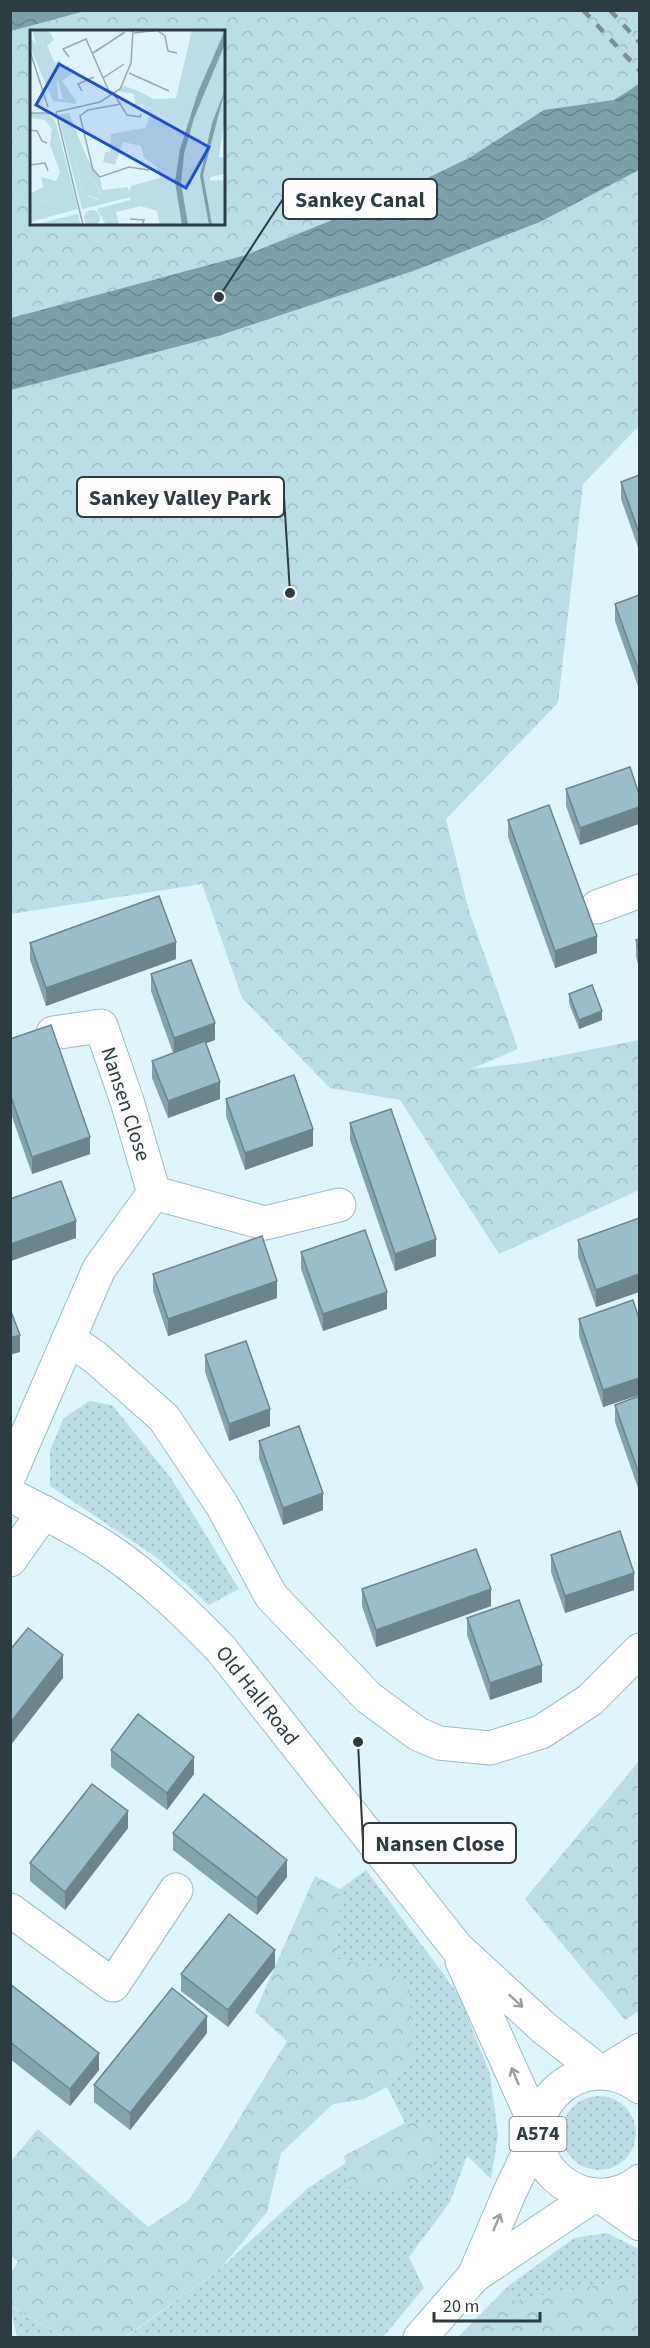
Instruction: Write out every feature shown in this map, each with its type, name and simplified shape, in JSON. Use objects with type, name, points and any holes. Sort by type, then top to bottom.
[{"type":"street","points":[[597,907],[639,891]]},
{"type":"street","name":"Nansen Close","points":[[53,1033],[101,1026],[127,1101],[153,1193]]},
{"type":"street","points":[[10,1474],[99,1269],[153,1193],[265,1223],[339,1205]]},
{"type":"street","points":[[69,1339],[96,1358],[164,1418],[222,1504],[271,1596],[369,1698],[418,1734],[439,1743],[490,1748],[542,1732],[590,1700],[639,1650]]},
{"type":"street","name":"Old Hall Road","points":[[10,1495],[109,1550],[184,1612],[221,1649],[457,1948],[544,2028],[602,2072],[622,2076],[639,2087]]},
{"type":"street","points":[[10,1560],[44,1512]]},
{"type":"street","points":[[10,1910],[113,1985],[176,1890]]},
{"type":"street","name":"Old Hall Road","points":[[457,1948],[538,2132]]},
{"type":"street","name":"A574","points":[[474,2276],[538,2132],[542,2112],[551,2096],[565,2083],[581,2075],[602,2072],[639,2050]]},
{"type":"street","name":"A574","points":[[538,2132],[540,2152],[548,2168],[560,2181],[576,2191],[597,2196],[618,2193],[639,2181]]},
{"type":"street","points":[[597,2196],[639,2224]]},
{"type":"street","name":"A574","points":[[420,2337],[474,2276],[597,2196]]},
{"type":"green space","points":[[11,11],[639,11],[639,426],[583,484],[558,703],[446,819],[469,911],[518,1049],[471,1069],[523,1063],[639,1040],[639,1190],[499,1254],[400,1100],[330,1088],[242,998],[202,884],[11,914]]},
{"type":"green space","points":[[89,1401],[112,1405],[171,1478],[239,1589],[209,1605],[156,1557],[50,1486],[50,1450],[64,1418]]},
{"type":"green space","points":[[639,1761],[639,2011],[625,2020],[525,1899]]},
{"type":"green space","points":[[366,1870],[459,1995],[490,2074],[498,2135],[491,2179],[467,2156],[450,2202],[409,2257],[424,2288],[383,2337],[125,2338],[221,2268],[308,2188],[346,2163],[350,2187],[427,2123],[405,2123],[387,2087],[413,2061],[389,1970],[337,1959],[340,1889]]},
{"type":"green space","points":[[315,1876],[340,1889],[337,1959],[389,1970],[410,1991],[413,2061],[387,2087],[364,2099],[333,2104],[281,2153],[267,2212],[221,2268],[125,2337],[63,2337],[11,2306],[11,2273],[18,2262],[11,2256],[11,2161],[38,2129],[148,2227],[189,2200],[287,2041],[255,2012]]},
{"type":"green space","points":[[599,2096],[620,2102],[630,2112],[636,2133],[630,2154],[620,2164],[599,2170],[578,2164],[568,2154],[562,2133],[568,2112],[578,2102]]},
{"type":"green space","points":[[405,2123],[427,2123],[440,2146],[427,2180],[390,2191],[350,2187],[344,2156]]},
{"type":"green space","points":[[607,2233],[639,2249],[639,2277],[515,2301],[507,2287],[574,2238]]},
{"type":"green space","points":[[639,2277],[639,2337],[458,2337],[507,2287],[515,2301]]},
{"type":"green space","points":[[10,2306],[63,2337],[17,2337]]},
{"type":"water","points":[[11,10],[85,10],[85,11],[11,31]]},
{"type":"water","points":[[639,84],[639,170],[540,222],[413,271],[218,336],[11,390],[11,318],[246,255],[384,199],[469,158],[544,110],[614,100]]},
{"type":"building","points":[[639,475],[639,533],[621,482]]},
{"type":"building","points":[[639,595],[639,672],[615,604]]},
{"type":"building","points":[[630,767],[639,794],[639,807],[580,828],[566,789]]},
{"type":"building","points":[[549,805],[597,936],[555,951],[508,820]]},
{"type":"building","points":[[159,896],[176,942],[46,988],[30,943]]},
{"type":"building","points":[[191,960],[215,1023],[174,1038],[151,974]]},
{"type":"building","points":[[592,985],[602,1011],[579,1020],[569,994]]},
{"type":"building","points":[[51,1025],[90,1137],[32,1157],[10,1094],[10,1039]]},
{"type":"building","points":[[205,1041],[220,1082],[168,1101],[152,1061]]},
{"type":"building","points":[[294,1075],[313,1129],[245,1153],[226,1099]]},
{"type":"building","points":[[391,1109],[436,1239],[395,1254],[350,1123]]},
{"type":"building","points":[[61,1181],[76,1221],[11,1244],[10,1199]]},
{"type":"building","points":[[639,1218],[639,1274],[596,1290],[578,1240]]},
{"type":"building","points":[[365,1230],[387,1292],[323,1314],[301,1252]]},
{"type":"building","points":[[262,1236],[277,1281],[168,1319],[153,1274]]},
{"type":"building","points":[[633,1300],[639,1319],[639,1378],[603,1390],[579,1319]]},
{"type":"building","points":[[10,1309],[20,1335],[10,1338]]},
{"type":"building","points":[[246,1341],[270,1409],[229,1424],[205,1355]]},
{"type":"building","points":[[639,1396],[639,1474],[615,1405]]},
{"type":"building","points":[[299,1426],[323,1493],[283,1508],[259,1441]]},
{"type":"building","points":[[620,1531],[634,1573],[565,1596],[551,1555]]},
{"type":"building","points":[[476,1549],[491,1589],[376,1630],[362,1589]]},
{"type":"building","points":[[519,1600],[542,1665],[490,1683],[467,1618]]},
{"type":"building","points":[[28,1628],[63,1655],[10,1723],[10,1650]]},
{"type":"building","points":[[138,1714],[194,1757],[167,1793],[111,1750]]},
{"type":"building","points":[[92,1784],[128,1811],[65,1892],[30,1863]]},
{"type":"building","points":[[204,1794],[287,1860],[257,1898],[173,1833]]},
{"type":"building","points":[[229,1914],[275,1950],[228,2010],[181,1974]]},
{"type":"building","points":[[10,1984],[99,2053],[70,2089],[10,2042]]},
{"type":"building","points":[[172,1988],[207,2016],[130,2113],[94,2085]]},
{"type":"railway","points":[[583,10],[640,71]]},
{"type":"railway","points":[[610,10],[640,43]]},
{"type":"place","name":"Sankey Canal","points":[[219,297]]},
{"type":"place","name":"Sankey Valley Park","points":[[290,593]]},
{"type":"place","name":"Nansen Close","points":[[358,1742]]}]
